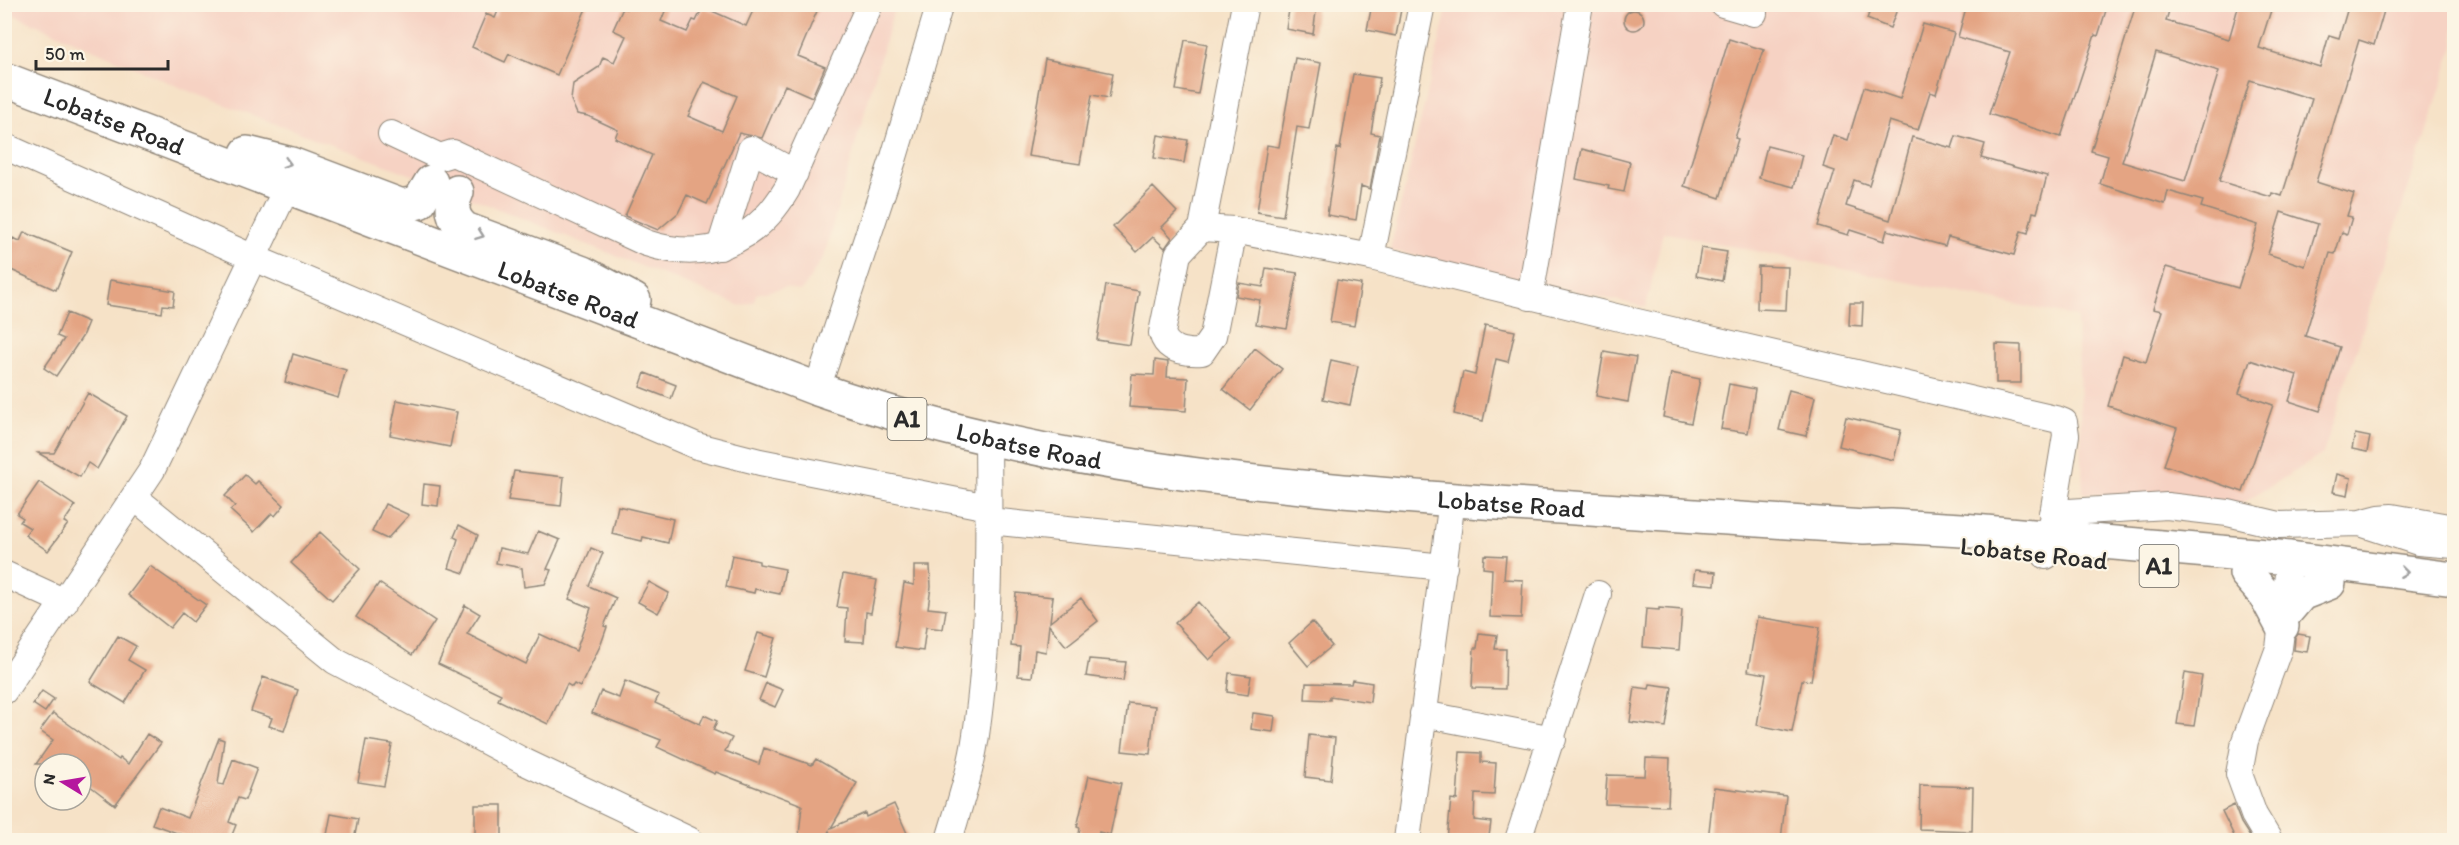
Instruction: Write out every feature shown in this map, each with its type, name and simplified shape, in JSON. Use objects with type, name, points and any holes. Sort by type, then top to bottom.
[{"type":"highway","name":"Lobatse Road","points":[[4,79],[818,389],[902,417],[988,439],[1111,464],[1206,478],[1324,490],[1864,527],[1917,538],[2048,535],[2289,567],[2454,579]]},
{"type":"highway","points":[[128,125],[291,164],[402,206],[419,202],[444,187],[453,202],[454,215],[465,229],[604,282],[722,352]]},
{"type":"highway","name":"Lobatse Road","points":[[2048,535],[2246,573],[2289,567],[2329,583],[2454,602]]},
{"type":"highway","points":[[2246,573],[2283,620],[2301,594],[2329,583]]},
{"type":"street","points":[[391,134],[440,157],[453,153],[654,246],[695,252],[720,247],[743,237],[769,216],[779,203],[795,173],[870,4]]},
{"type":"street","points":[[920,4],[926,51]]},
{"type":"street","points":[[818,389],[940,4]]},
{"type":"street","points":[[1234,230],[1213,336],[1202,352],[1190,353],[1174,349],[1164,341],[1163,326],[1178,254],[1202,228],[1245,4]]},
{"type":"street","points":[[1371,258],[1422,4]]},
{"type":"street","points":[[1530,297],[1580,4]]},
{"type":"street","points":[[1723,4],[1754,13]]},
{"type":"street","points":[[4,146],[254,258],[697,446],[989,514],[1444,567]]},
{"type":"street","points":[[720,247],[751,149],[795,173]]},
{"type":"street","points":[[444,187],[461,157]]},
{"type":"street","points":[[444,187],[486,169]]},
{"type":"street","points":[[4,691],[152,470],[287,187]]},
{"type":"street","points":[[1202,228],[1234,230],[1371,258],[2059,420],[2064,422],[2066,435],[2048,535],[2167,506],[2228,513],[2279,525],[2360,523],[2379,518],[2392,518],[2454,528]]},
{"type":"street","points":[[949,840],[965,787],[976,735],[983,662],[989,514],[988,439]]},
{"type":"street","points":[[134,497],[335,661],[525,762],[689,840]]},
{"type":"street","points":[[1407,840],[1452,500]]},
{"type":"street","points":[[2360,523],[2418,542],[2454,545]]},
{"type":"street","points":[[2269,840],[2254,815],[2239,774],[2245,741],[2279,648],[2289,567]]},
{"type":"street","points":[[4,574],[65,602]]},
{"type":"street","points":[[1518,840],[1553,740],[1598,594]]},
{"type":"street","points":[[1423,714],[1553,740]]},
{"type":"shaded area","points":[[5,4],[895,5],[824,256],[803,289],[799,291],[786,287],[756,294],[754,302],[741,306],[431,182],[186,90],[5,11]]},
{"type":"shaded area","points":[[1448,5],[2454,5],[2454,46],[2323,454],[2230,511],[2083,493],[2077,317],[1663,232],[1646,307],[1390,250]]},
{"type":"building","points":[[501,4],[588,4],[557,75],[509,54],[505,62],[472,47],[486,14],[495,18]]},
{"type":"building","points":[[628,4],[668,4],[661,21],[687,32],[703,7],[746,26],[756,4],[820,4],[798,56],[825,67],[812,97],[785,85],[762,138],[739,133],[707,204],[687,195],[678,213],[658,230],[625,216],[652,155],[615,138],[618,130],[588,116],[577,114],[571,100],[573,84],[599,67],[603,57],[614,62],[626,36],[613,30],[623,8],[626,9]],"holes":[[[704,82],[737,96],[722,131],[688,116]]]},
{"type":"building","points":[[1290,4],[1317,4],[1313,34],[1286,29]]},
{"type":"building","points":[[1372,4],[1402,4],[1396,36],[1367,30]]},
{"type":"building","points":[[1872,4],[1899,4],[1890,28],[1867,19]]},
{"type":"building","points":[[1967,4],[2108,4],[2098,36],[2095,35],[2061,137],[1989,114],[2010,52],[1958,37]]},
{"type":"building","points":[[2136,4],[2171,4],[2166,21],[2229,39],[2239,4],[2273,4],[2259,48],[2320,67],[2329,35],[2339,38],[2349,4],[2386,4],[2374,45],[2359,40],[2316,182],[2354,194],[2347,216],[2352,217],[2347,234],[2342,232],[2335,254],[2330,253],[2305,336],[2340,347],[2320,411],[2289,401],[2297,375],[2250,360],[2239,393],[2273,405],[2243,492],[2164,465],[2177,428],[2108,406],[2123,355],[2146,362],[2162,311],[2153,309],[2166,267],[2238,288],[2258,225],[2201,207],[2203,201],[2168,191],[2165,204],[2100,184],[2108,156],[2091,151]],"holes":[[[2156,52],[2219,71],[2185,181],[2122,162]],[[2250,80],[2312,99],[2282,196],[2272,193],[2271,197],[2219,181]],[[2281,212],[2318,224],[2305,266],[2268,254]]]},
{"type":"building","points":[[1630,10],[1638,10],[1644,16],[1644,24],[1638,30],[1630,30],[1624,24],[1624,16]]},
{"type":"building","points":[[1923,24],[1954,33],[1936,94],[1930,92],[1918,130],[1889,121],[1869,185],[1854,180],[1846,206],[1890,220],[1912,137],[1952,148],[1956,136],[1985,144],[1981,158],[2047,176],[2037,213],[2033,212],[2028,233],[2021,231],[2014,255],[1948,237],[1945,246],[1887,230],[1884,241],[1850,230],[1848,235],[1818,226],[1835,171],[1823,167],[1833,135],[1848,140],[1864,87],[1900,99]]},
{"type":"building","points":[[1729,39],[1764,50],[1735,138],[1738,139],[1720,198],[1684,186]]},
{"type":"building","points":[[1185,40],[1207,44],[1198,94],[1176,90]]},
{"type":"building","points":[[1295,58],[1321,63],[1309,129],[1297,127],[1283,216],[1257,212],[1267,145],[1279,147]]},
{"type":"building","points":[[1045,59],[1113,73],[1109,98],[1092,95],[1080,164],[1028,156]]},
{"type":"building","points":[[1353,74],[1380,78],[1371,133],[1380,135],[1370,189],[1361,186],[1356,220],[1327,215],[1337,148],[1340,149]]},
{"type":"building","points":[[1158,135],[1188,140],[1184,163],[1154,158]]},
{"type":"building","points":[[1767,146],[1802,155],[1794,187],[1759,178]]},
{"type":"building","points":[[1582,149],[1630,162],[1624,192],[1608,189],[1609,186],[1576,179]]},
{"type":"building","points":[[1153,187],[1177,212],[1162,227],[1172,238],[1165,248],[1153,237],[1137,252],[1113,227]]},
{"type":"building","points":[[24,232],[72,252],[56,290],[9,269],[11,264],[4,261],[13,238],[20,241]]},
{"type":"building","points":[[1701,248],[1727,252],[1722,281],[1696,276]]},
{"type":"building","points":[[1758,266],[1788,267],[1786,310],[1757,309]]},
{"type":"building","points":[[1266,268],[1298,273],[1287,329],[1256,324],[1260,300],[1236,296],[1239,283],[1263,287]]},
{"type":"building","points":[[110,280],[175,291],[173,306],[163,305],[162,313],[106,305]]},
{"type":"building","points":[[1337,280],[1361,284],[1354,326],[1330,322]]},
{"type":"building","points":[[1106,285],[1139,291],[1130,345],[1097,340]]},
{"type":"building","points":[[1850,303],[1863,303],[1862,326],[1849,325]]},
{"type":"building","points":[[67,313],[88,322],[84,334],[56,376],[44,368],[64,339],[57,336]]},
{"type":"building","points":[[1485,325],[1515,331],[1508,362],[1496,359],[1483,421],[1454,414],[1463,372],[1475,375]]},
{"type":"building","points":[[1996,344],[2021,345],[2021,383],[1996,383]]},
{"type":"building","points":[[1255,348],[1282,369],[1250,410],[1223,389]]},
{"type":"building","points":[[1604,351],[1636,357],[1628,402],[1596,396]]},
{"type":"building","points":[[293,354],[346,370],[338,398],[285,382]]},
{"type":"building","points":[[1155,360],[1168,362],[1167,377],[1188,378],[1186,411],[1129,407],[1132,374],[1154,375]]},
{"type":"building","points":[[1331,360],[1358,366],[1350,405],[1323,399]]},
{"type":"building","points":[[645,373],[676,385],[671,399],[640,387]]},
{"type":"building","points":[[1671,373],[1700,379],[1691,423],[1663,417]]},
{"type":"building","points":[[1729,384],[1755,389],[1748,433],[1721,429]]},
{"type":"building","points":[[1789,390],[1815,397],[1806,436],[1779,430]]},
{"type":"building","points":[[88,393],[127,416],[97,469],[88,463],[80,477],[38,453],[54,453]]},
{"type":"building","points":[[397,400],[457,412],[450,447],[390,435]]},
{"type":"building","points":[[1846,417],[1901,430],[1894,460],[1839,446]]},
{"type":"building","points":[[2355,434],[2370,437],[2367,452],[2352,449]]},
{"type":"building","points":[[514,471],[564,477],[561,506],[508,500]]},
{"type":"building","points":[[2337,474],[2351,478],[2348,495],[2333,492]]},
{"type":"building","points":[[245,475],[255,484],[258,481],[284,505],[275,516],[272,513],[254,532],[230,510],[235,506],[225,496]]},
{"type":"building","points":[[39,482],[75,506],[64,522],[68,524],[48,551],[25,535],[30,528],[20,522],[23,518],[17,514]]},
{"type":"building","points":[[424,484],[440,486],[438,506],[422,504]]},
{"type":"building","points":[[385,504],[409,515],[387,539],[372,532]]},
{"type":"building","points":[[618,506],[673,519],[668,543],[643,537],[642,541],[612,534]]},
{"type":"building","points":[[459,525],[478,535],[464,573],[449,568],[458,539],[454,537]]},
{"type":"building","points":[[538,531],[560,540],[547,569],[551,570],[545,584],[524,587],[522,568],[496,563],[499,548],[528,554]]},
{"type":"building","points":[[320,532],[360,569],[332,600],[291,563]]},
{"type":"building","points":[[591,548],[603,553],[589,586],[616,598],[604,626],[607,627],[601,644],[580,687],[567,684],[548,724],[498,700],[501,694],[438,664],[465,605],[480,614],[467,634],[526,664],[540,634],[576,651],[591,608],[569,599]]},
{"type":"building","points":[[732,555],[759,561],[759,564],[785,569],[780,594],[755,589],[754,593],[726,587]]},
{"type":"building","points":[[1484,555],[1506,556],[1504,579],[1523,580],[1521,618],[1490,617],[1492,569],[1483,568]]},
{"type":"building","points":[[150,566],[206,605],[193,622],[182,613],[170,628],[128,595]]},
{"type":"building","points":[[914,566],[930,566],[931,587],[928,608],[946,610],[943,629],[926,627],[923,651],[895,647],[904,583],[914,585]]},
{"type":"building","points":[[1695,570],[1716,572],[1715,585],[1693,583]]},
{"type":"building","points":[[843,574],[877,580],[871,613],[866,612],[864,642],[845,641],[847,608],[837,607]]},
{"type":"building","points":[[649,582],[669,593],[658,613],[638,602]]},
{"type":"building","points":[[379,583],[435,621],[412,655],[356,617]]},
{"type":"building","points":[[1016,593],[1053,597],[1050,622],[1081,598],[1098,621],[1066,646],[1049,625],[1046,652],[1035,650],[1032,677],[1018,676],[1020,647],[1011,646]]},
{"type":"building","points":[[1198,602],[1232,639],[1209,660],[1175,623]]},
{"type":"building","points":[[1659,608],[1682,610],[1679,650],[1643,647],[1646,609],[1659,610]]},
{"type":"building","points":[[1757,617],[1820,627],[1811,681],[1802,680],[1792,732],[1757,725],[1766,674],[1748,671]]},
{"type":"building","points":[[1312,622],[1332,646],[1308,666],[1289,643]]},
{"type":"building","points":[[758,633],[776,638],[764,677],[745,671]]},
{"type":"building","points":[[1479,633],[1497,635],[1495,649],[1506,649],[1505,689],[1472,688],[1474,648],[1477,648]]},
{"type":"building","points":[[2298,634],[2310,636],[2307,652],[2294,650],[2295,638]]},
{"type":"building","points":[[118,636],[136,646],[128,660],[145,670],[125,703],[90,682]]},
{"type":"building","points":[[1089,659],[1126,662],[1123,681],[1086,676]]},
{"type":"building","points":[[1229,673],[1251,676],[1248,695],[1227,692]]},
{"type":"building","points":[[2185,673],[2202,676],[2194,726],[2177,724]]},
{"type":"building","points":[[263,677],[298,690],[284,731],[269,726],[272,718],[251,711]]},
{"type":"building","points":[[1352,680],[1372,683],[1370,702],[1330,696],[1330,700],[1305,699],[1306,683],[1351,684]]},
{"type":"building","points":[[625,681],[659,695],[655,703],[700,724],[704,715],[717,721],[713,730],[732,738],[725,751],[759,764],[764,748],[812,765],[816,759],[857,783],[831,828],[865,813],[866,817],[894,804],[910,840],[833,840],[829,831],[825,838],[799,835],[802,805],[716,772],[715,774],[657,747],[661,740],[592,713],[601,691],[619,698]]},
{"type":"building","points":[[766,683],[783,690],[775,707],[759,700]]},
{"type":"building","points":[[1650,684],[1672,687],[1666,727],[1630,722],[1635,687],[1649,689]]},
{"type":"building","points":[[42,691],[54,699],[45,712],[33,704]]},
{"type":"building","points":[[1128,703],[1155,706],[1150,754],[1122,751]]},
{"type":"building","points":[[53,713],[128,764],[147,734],[161,743],[115,805],[93,788],[93,752],[44,752],[53,740],[40,731]]},
{"type":"building","points":[[1253,713],[1275,716],[1273,732],[1251,729]]},
{"type":"building","points":[[1309,735],[1335,738],[1331,780],[1305,777]]},
{"type":"building","points":[[219,738],[224,740],[218,784],[224,785],[233,759],[257,768],[245,800],[238,798],[229,822],[236,825],[230,840],[196,840],[152,824],[159,807],[188,818]]},
{"type":"building","points":[[366,740],[392,744],[384,786],[358,782]]},
{"type":"building","points":[[1460,752],[1481,753],[1481,762],[1496,763],[1494,795],[1475,794],[1474,820],[1491,822],[1489,836],[1485,836],[1484,840],[1447,840],[1451,799],[1457,800]]},
{"type":"building","points":[[1646,758],[1670,759],[1668,806],[1605,804],[1607,775],[1645,776]]},
{"type":"building","points":[[1089,776],[1121,783],[1110,835],[1099,832],[1098,840],[1078,840],[1080,828],[1077,827]]},
{"type":"building","points":[[1920,785],[1973,787],[1972,831],[1919,829]]},
{"type":"building","points":[[1714,787],[1786,796],[1781,840],[1708,840]]},
{"type":"building","points":[[475,805],[502,805],[502,840],[475,840]]},
{"type":"building","points":[[2234,805],[2241,823],[2252,840],[2236,840],[2222,811]]},
{"type":"building","points":[[331,814],[358,819],[354,840],[326,840]]}]
